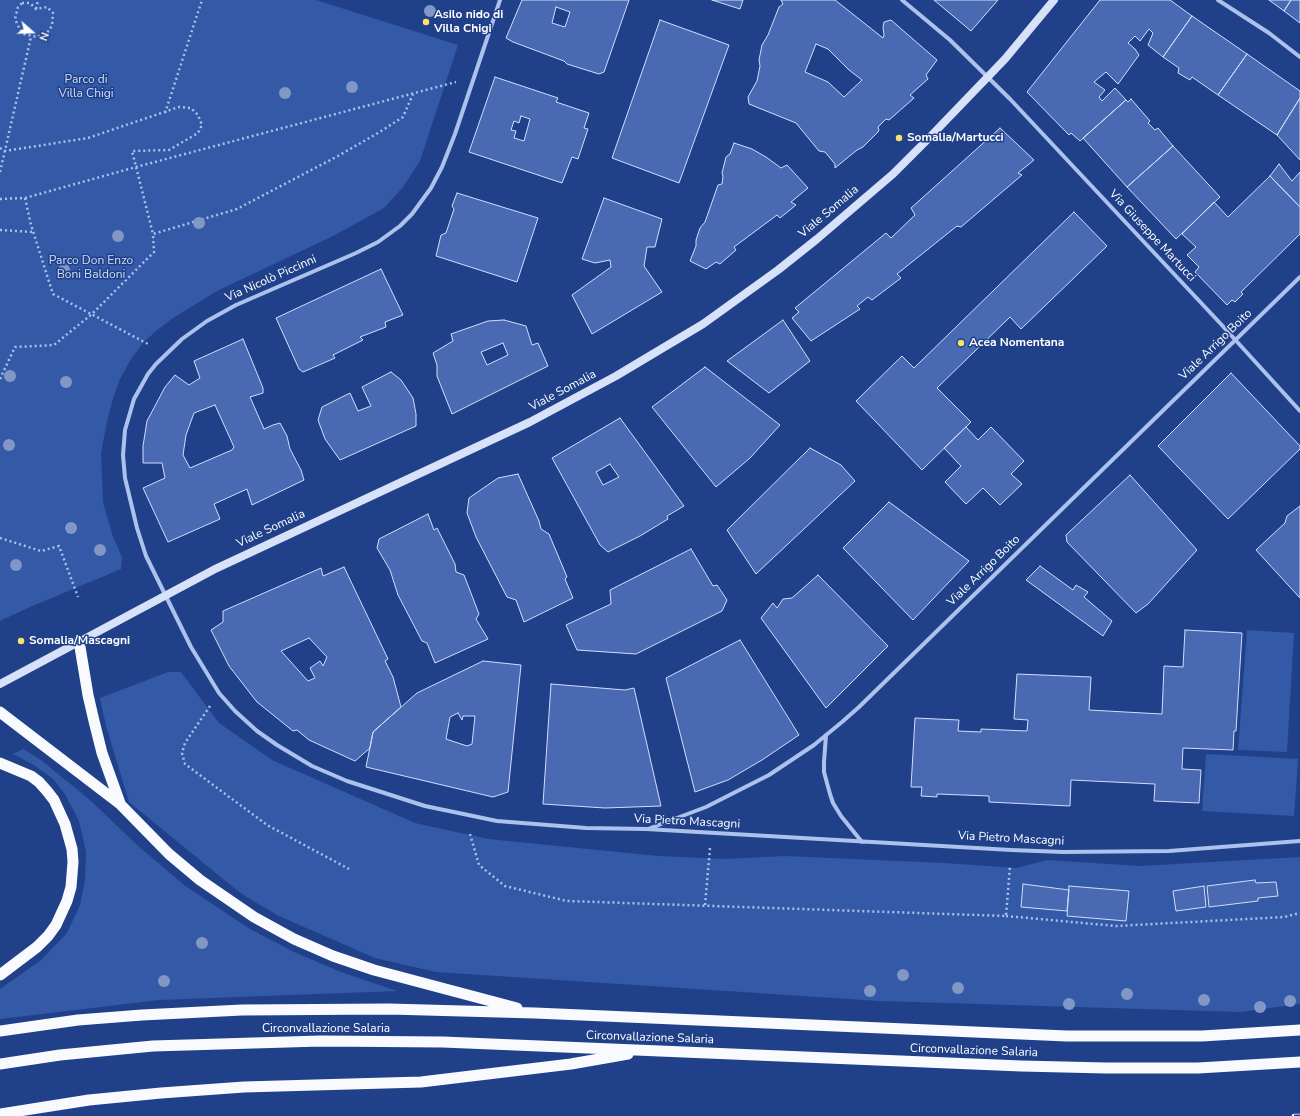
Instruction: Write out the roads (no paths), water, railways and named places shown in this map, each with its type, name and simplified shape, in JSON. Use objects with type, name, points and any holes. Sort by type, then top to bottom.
[{"type":"highway","points":[[79,641],[88,695],[100,746],[120,804]]},
{"type":"highway","points":[[0,712],[120,804],[169,854],[200,880],[254,917],[294,939],[333,956],[374,970],[536,1013]]},
{"type":"highway","points":[[0,763],[31,776],[39,782],[54,800],[65,824],[72,849],[73,862],[71,887],[62,915],[56,925],[37,947],[0,975]]},
{"type":"highway","name":"Circonvallazione Salaria","points":[[0,1031],[78,1020],[242,1010],[389,1010],[536,1013],[1066,1036],[1195,1036],[1300,1030]]},
{"type":"highway","name":"Circonvallazione Salaria","points":[[0,1064],[60,1055],[153,1046],[321,1041],[443,1042],[1013,1066],[1106,1068],[1198,1068],[1300,1062]]},
{"type":"highway","points":[[0,1114],[89,1100],[244,1087],[421,1082],[571,1064],[645,1050]]},
{"type":"main road","name":"Viale Somalia","points":[[0,684],[217,568],[530,422],[616,376],[696,328],[773,274],[857,205],[908,160],[1005,59],[1054,0]]},
{"type":"street","name":"Via Nicolò Piccinni","points":[[165,595],[146,556],[130,502],[124,468],[124,442],[128,417],[134,399],[148,374],[182,339],[221,313],[356,253],[386,236],[405,222],[425,198],[442,167],[455,134],[500,0]]},
{"type":"street","name":"Via Giuseppe Martucci","points":[[902,0],[950,40],[988,77],[1300,411]]},
{"type":"street","points":[[1218,0],[1269,33],[1300,57]]},
{"type":"street","name":"Viale Arrigo Boito","points":[[646,829],[706,807],[747,787],[800,755],[826,735],[859,707],[1300,277]]},
{"type":"street","name":"Via Pietro Mascagni","points":[[165,595],[191,647],[219,693],[251,726],[296,757],[312,766],[347,781],[395,797],[450,811],[497,821],[586,828],[646,829],[1011,850],[1110,852],[1169,851],[1300,841]]},
{"type":"street","points":[[826,735],[824,762],[828,788],[833,803],[841,816],[862,842]]},
{"type":"railway","points":[[1294,1116],[1300,1116]]},
{"type":"place","name":"Asilo nido di Villa Chigi","points":[[426,22]]},
{"type":"place","name":"Somalia/Martucci","points":[[899,138]]},
{"type":"place","name":"Acea Nomentana","points":[[961,343]]},
{"type":"place","name":"Somalia/Mascagni","points":[[21,641]]},
{"type":"park label","name":"Parco di Villa Chigi","points":[[86,87]]},
{"type":"park label","name":"Parco Don Enzo Boni Baldoni","points":[[91,268]]}]
